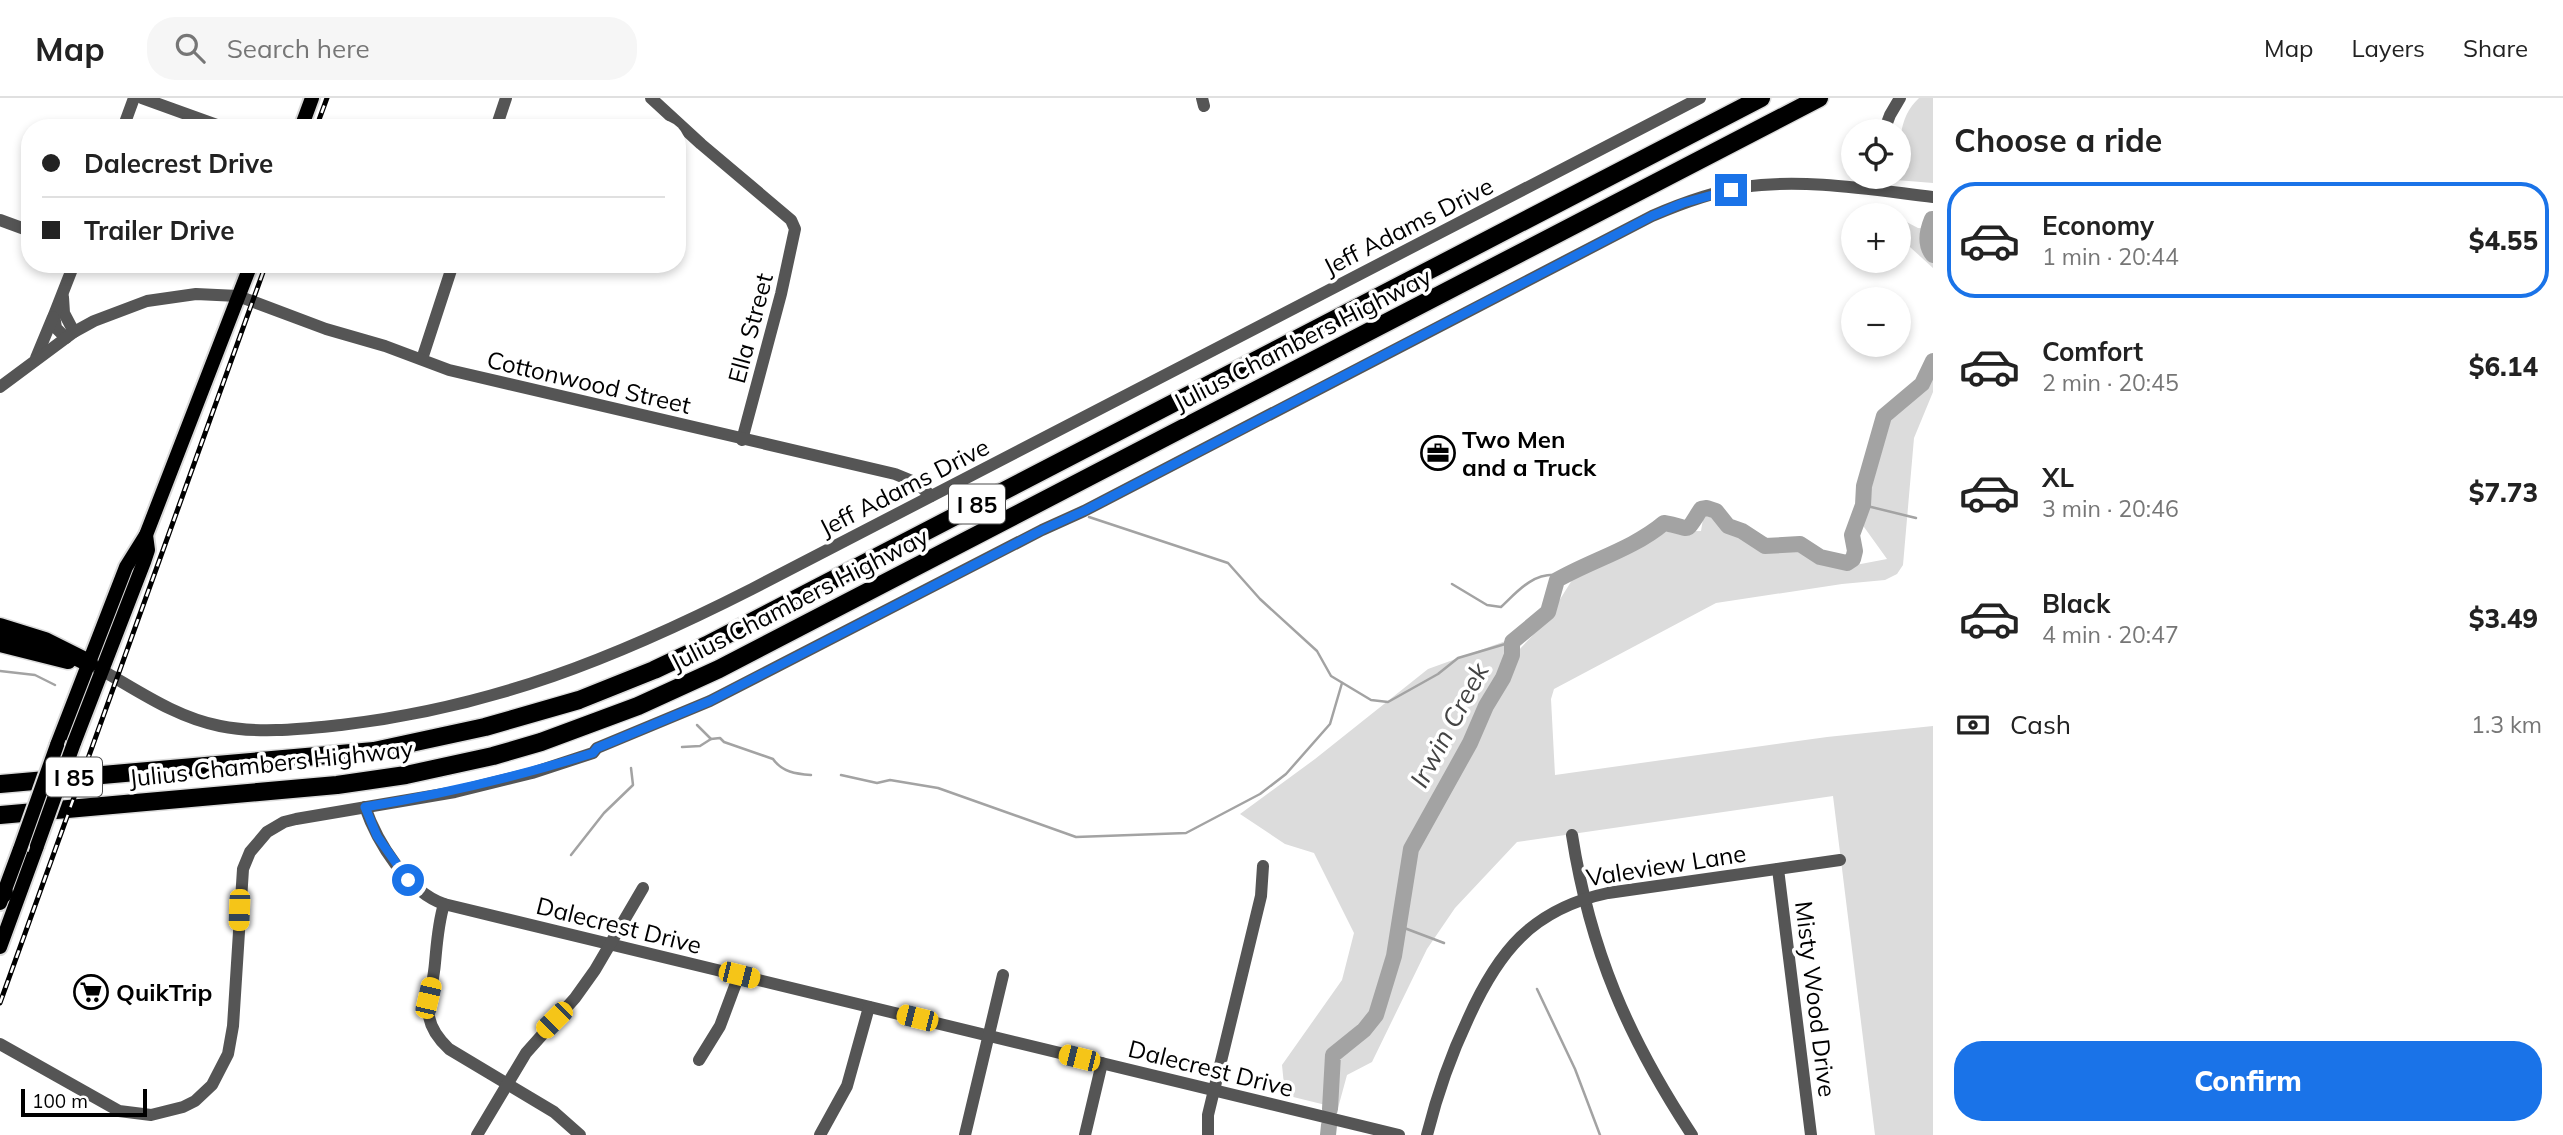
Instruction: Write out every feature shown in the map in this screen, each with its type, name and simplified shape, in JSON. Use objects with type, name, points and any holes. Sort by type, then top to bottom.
[{"type":"highway","name":"Julius Chambers Highway","points":[[0,784],[374,751],[485,727],[603,691],[707,645],[1761,98]]},
{"type":"highway","name":"Julius Chambers Highway","points":[[4,815],[337,785],[407,775],[517,749],[638,706],[719,669],[1819,98]]},
{"type":"highway","points":[[0,627],[45,641],[96,668]]},
{"type":"highway","points":[[0,643],[96,668]]},
{"type":"highway","points":[[0,771],[148,771]]},
{"type":"main road","points":[[304,119],[312,98]]},
{"type":"main road","points":[[0,947],[74,743],[126,568],[146,534],[247,273]]},
{"type":"main road","points":[[1,898],[57,745],[96,668]]},
{"type":"street","points":[[126,119],[134,98]]},
{"type":"street","points":[[142,98],[200,119]]},
{"type":"street","points":[[499,119],[506,98]]},
{"type":"street","name":"Ella Street","points":[[652,98],[674,119]]},
{"type":"street","name":"Jeff Adams Drive","points":[[96,668],[185,715],[218,726],[260,731],[319,727],[428,711],[527,686],[638,645],[742,595],[1700,98]]},
{"type":"street","points":[[1889,119],[1900,98]]},
{"type":"street","name":"Ella Street","points":[[686,130],[794,225],[795,235],[790,258],[742,440]]},
{"type":"street","points":[[0,1044],[119,1111],[141,1115],[163,1114],[195,1101],[207,1091],[221,1072],[230,1046],[243,869],[250,852],[267,832],[284,822],[455,792],[532,773],[593,753],[597,748],[710,701],[1084,511],[1652,216],[1683,203],[1731,190],[1768,185],[1806,185],[1933,197]]},
{"type":"street","points":[[0,220],[21,228]]},
{"type":"street","points":[[35,360],[71,273]]},
{"type":"street","points":[[422,359],[450,273]]},
{"type":"street","points":[[57,307],[54,323],[60,333],[70,335],[64,313],[64,293]]},
{"type":"street","name":"Cottonwood Street","points":[[0,387],[70,335],[116,312],[157,298],[238,296],[449,370],[895,474],[917,483],[931,496]]},
{"type":"street","name":"Dalecrest Drive","points":[[365,807],[377,836],[408,880],[429,897],[444,904],[1399,1135]]},
{"type":"street","points":[[1572,835],[1583,899],[1602,962],[1639,1045],[1692,1135]]},
{"type":"street","name":"Valeview Lane","points":[[1427,1135],[1449,1061],[1482,988],[1494,967],[1527,930],[1556,911],[1583,899],[1608,893],[1840,860]]},
{"type":"street","points":[[1208,1135],[1208,1115],[1257,917],[1263,866]]},
{"type":"street","name":"Misty Wood Drive","points":[[1778,869],[1811,1135]]},
{"type":"street","points":[[477,1135],[536,1041],[585,985],[643,888]]},
{"type":"street","points":[[444,904],[436,933],[435,964],[428,998],[430,1022],[436,1035],[449,1049],[554,1112],[580,1135]]},
{"type":"street","points":[[699,1060],[720,1026],[739,975]]},
{"type":"street","points":[[965,1135],[1003,975]]},
{"type":"street","points":[[820,1135],[847,1086],[869,1007]]},
{"type":"street","points":[[1086,1135],[1102,1063]]},
{"type":"shaded area","points":[[1919,98],[1933,98],[1933,183],[1911,181],[1911,119],[1905,119]]},
{"type":"shaded area","points":[[1911,224],[1918,228],[1933,229],[1933,268],[1911,248]]},
{"type":"shaded area","points":[[1933,363],[1933,392],[1914,438],[1903,565],[1897,574],[1885,580],[1716,603],[1554,689],[1551,699],[1555,775],[1827,737],[1933,726],[1933,1135],[1875,1135],[1833,796],[1517,842],[1455,908],[1427,949],[1372,1062],[1347,1075],[1338,1108],[1285,1095],[1282,1065],[1342,980],[1354,933],[1314,853],[1285,844],[1240,814],[1315,759],[1428,669],[1514,638],[1517,652],[1547,620],[1574,577],[1660,532],[1701,531],[1704,513],[1759,548],[1779,553],[1802,545],[1845,567],[1887,559],[1859,520],[1867,503],[1873,448],[1891,408],[1923,380]]},
{"type":"waterway","name":"Irwin Creek","points":[[1932,219],[1927,237],[1933,255]]},
{"type":"waterway","name":"Irwin Creek","points":[[1330,1109],[1333,1055],[1364,1030],[1376,1015],[1394,956],[1411,849],[1503,678],[1512,655],[1512,642],[1548,612],[1557,580],[1626,547],[1664,523],[1687,528],[1701,509],[1707,508],[1716,511],[1728,526],[1742,531],[1765,546],[1800,544],[1820,557],[1847,563],[1853,559],[1855,551],[1852,535],[1863,505],[1864,486],[1884,416],[1922,384],[1933,361]]},
{"type":"waterway","points":[[1863,505],[1916,518]]},
{"type":"waterway","points":[[1089,517],[1228,563],[1260,599],[1317,651],[1331,676],[1371,700],[1388,702],[1438,674],[1458,658],[1512,642]]},
{"type":"waterway","points":[[1452,584],[1487,605],[1501,607],[1533,580],[1548,575],[1557,575],[1557,580]]},
{"type":"waterway","points":[[0,671],[35,675],[55,685]]},
{"type":"waterway","points":[[841,775],[877,783],[890,780],[938,788],[1076,837],[1186,833],[1260,794],[1286,774],[1330,724],[1342,683]]},
{"type":"waterway","points":[[697,725],[711,739]]},
{"type":"waterway","points":[[682,747],[700,746],[711,739],[720,738],[724,742],[773,759],[790,772],[811,775]]},
{"type":"waterway","points":[[571,855],[604,813],[633,785],[631,768]]},
{"type":"waterway","points":[[1399,926],[1444,943]]},
{"type":"waterway","points":[[1537,989],[1575,1069],[1600,1135]]},
{"type":"waterway","name":"Irwin Creek","points":[[1328,1135],[1329,1125]]},
{"type":"railway","points":[[319,119],[327,98]]},
{"type":"railway","points":[[0,1003],[263,273]]},
{"type":"place","name":"Two Men and a Truck","points":[[1438,453]]},
{"type":"place","name":"QuikTrip","points":[[91,992]]},
{"type":"route","points":[[408,880],[377,836],[365,807],[455,792],[532,773],[593,753],[597,748],[691,710],[1084,511],[1652,216],[1683,203],[1731,190]]}]
